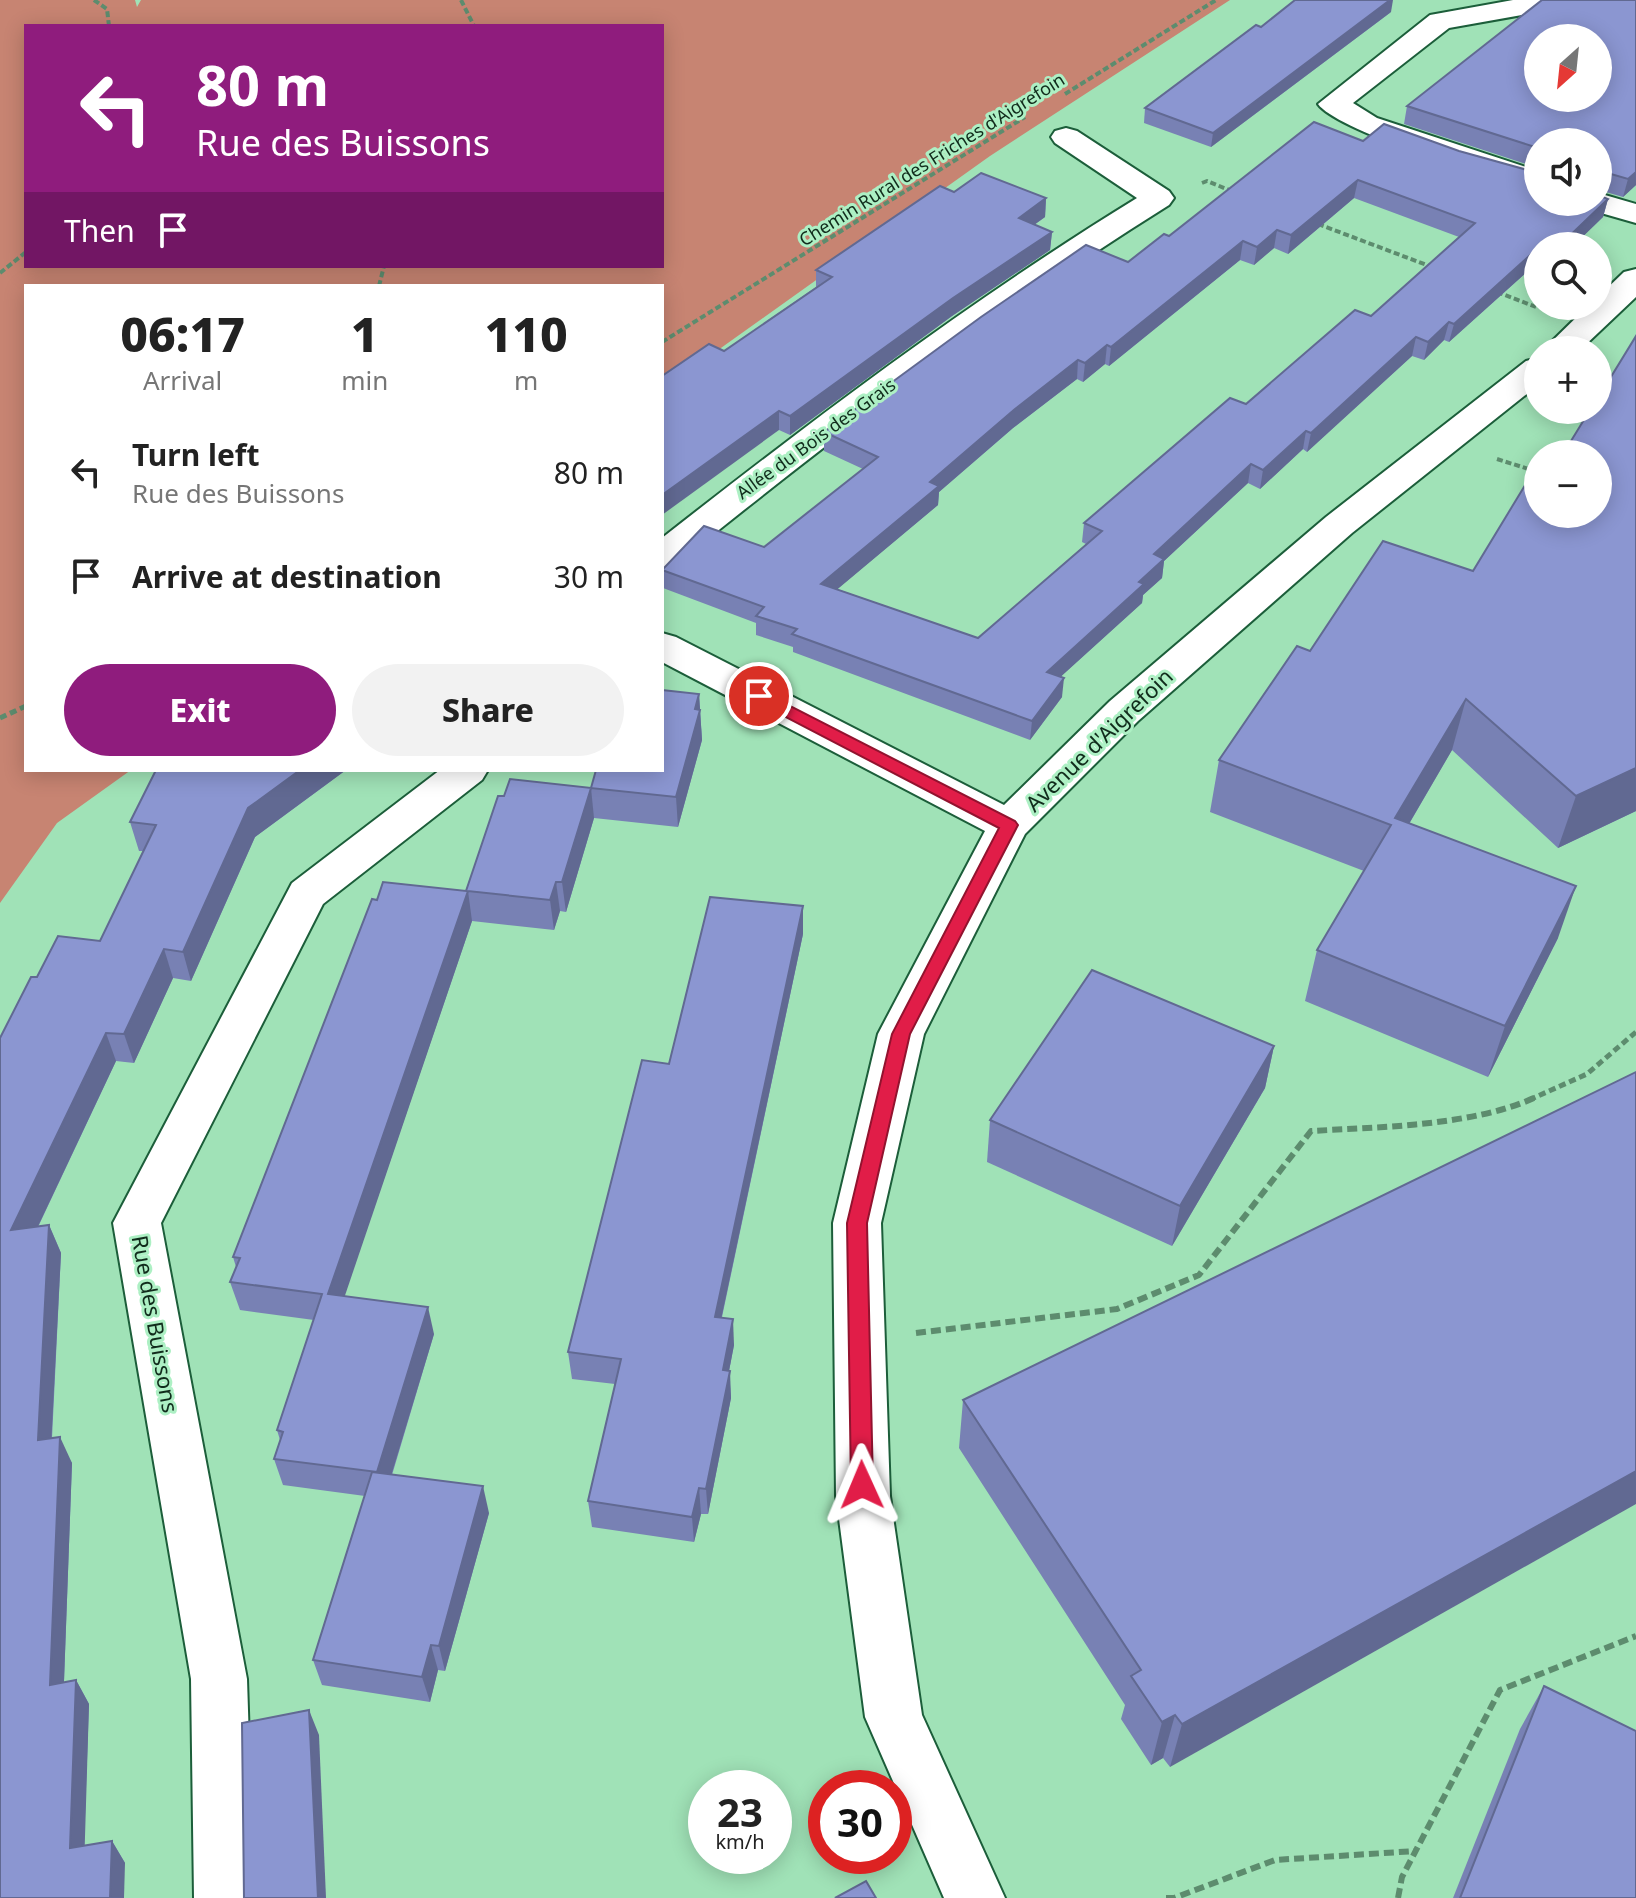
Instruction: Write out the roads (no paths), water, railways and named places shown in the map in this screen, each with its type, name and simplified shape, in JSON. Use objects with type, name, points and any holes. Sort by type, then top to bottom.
[{"type":"street","points":[[1524,176],[1366,124],[1333,104],[1440,21],[1562,0]]},
{"type":"street","name":"Allée du Bois des Grais","points":[[664,555],[786,458],[1049,266],[1158,198],[1066,137]]},
{"type":"street","points":[[1612,206],[1636,214]]},
{"type":"street","points":[[1575,336],[1636,279]]},
{"type":"street","name":"Avenue d'Aigrefoin","points":[[975,1898],[894,1717],[863,1496],[857,1223],[901,1034],[1009,825],[1148,690],[1339,525],[1524,379]]},
{"type":"street","points":[[664,647],[1009,825]]},
{"type":"street","name":"Rue des Buissons","points":[[224,1898],[219,1679],[137,1223],[307,894],[465,772]]}]
